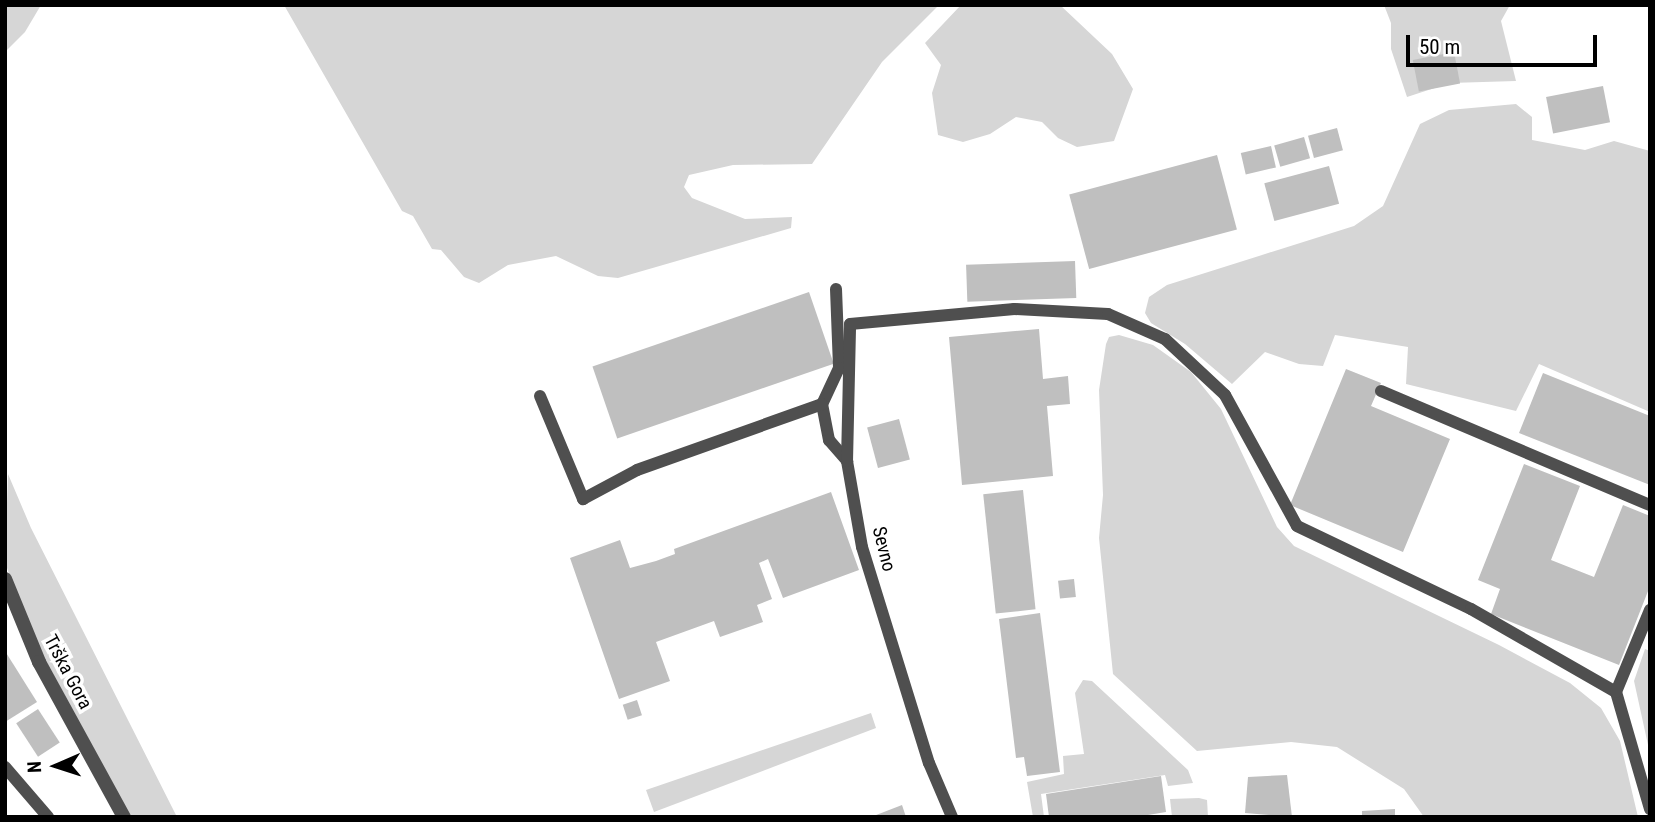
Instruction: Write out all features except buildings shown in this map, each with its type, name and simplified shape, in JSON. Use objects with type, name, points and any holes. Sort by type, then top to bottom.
[{"type":"street","name":"Trška Gora","points":[[5,579],[39,662],[124,817]]},
{"type":"lane","points":[[540,396],[583,499],[637,470],[822,404],[839,368],[836,289]]},
{"type":"lane","points":[[847,461],[850,324],[1014,309],[1108,314],[1165,339],[1225,395],[1297,526],[1471,609],[1616,692]]},
{"type":"lane","points":[[1381,391],[1650,505]]},
{"type":"lane","name":"Sevno","points":[[822,404],[828,440],[847,461],[862,547],[929,763],[952,817]]},
{"type":"lane","points":[[1650,610],[1616,692],[1650,809]]},
{"type":"lane","points":[[5,767],[48,817]]},
{"type":"shaded area","points":[[5,5],[41,5],[25,32],[5,52]]},
{"type":"shaded area","points":[[284,5],[939,5],[882,62],[812,164],[733,165],[689,175],[684,187],[692,198],[745,219],[792,217],[791,228],[618,278],[598,276],[556,256],[508,265],[479,283],[464,277],[441,250],[432,249],[413,216],[402,211]]},
{"type":"shaded area","points":[[961,5],[1060,5],[1112,54],[1133,89],[1114,141],[1077,147],[1058,138],[1042,122],[1016,117],[990,134],[963,142],[938,135],[932,93],[941,65],[925,43]]},
{"type":"shaded area","points":[[1384,5],[1510,5],[1501,21],[1516,81],[1450,83],[1407,97],[1391,49],[1391,23]]},
{"type":"shaded area","points":[[1516,104],[1532,117],[1532,140],[1585,150],[1614,141],[1650,151],[1650,412],[1539,364],[1516,411],[1406,384],[1408,347],[1335,335],[1323,366],[1299,364],[1265,352],[1232,384],[1185,344],[1151,323],[1145,313],[1149,297],[1167,285],[1354,226],[1383,206],[1420,124],[1449,110]]},
{"type":"shaded area","points":[[1119,335],[1153,345],[1191,372],[1221,409],[1277,527],[1294,546],[1499,645],[1570,683],[1601,708],[1620,741],[1638,817],[1424,817],[1404,789],[1337,747],[1291,742],[1197,751],[1113,674],[1099,538],[1103,495],[1099,390],[1106,344],[1109,337]]},
{"type":"shaded area","points":[[8,474],[31,528],[177,817],[131,817],[26,624],[5,562]]},
{"type":"shaded area","points":[[1645,649],[1650,651],[1650,754],[1634,681]]},
{"type":"shaded area","points":[[1083,680],[1092,681],[1188,770],[1193,783],[1168,786],[1165,775],[1041,794],[1044,817],[1033,817],[1027,782],[1064,774],[1063,756],[1084,754],[1075,693]]},
{"type":"shaded area","points":[[871,713],[876,728],[654,812],[646,790]]},
{"type":"shaded area","points":[[1170,799],[1207,800],[1208,817],[1172,817]]}]
